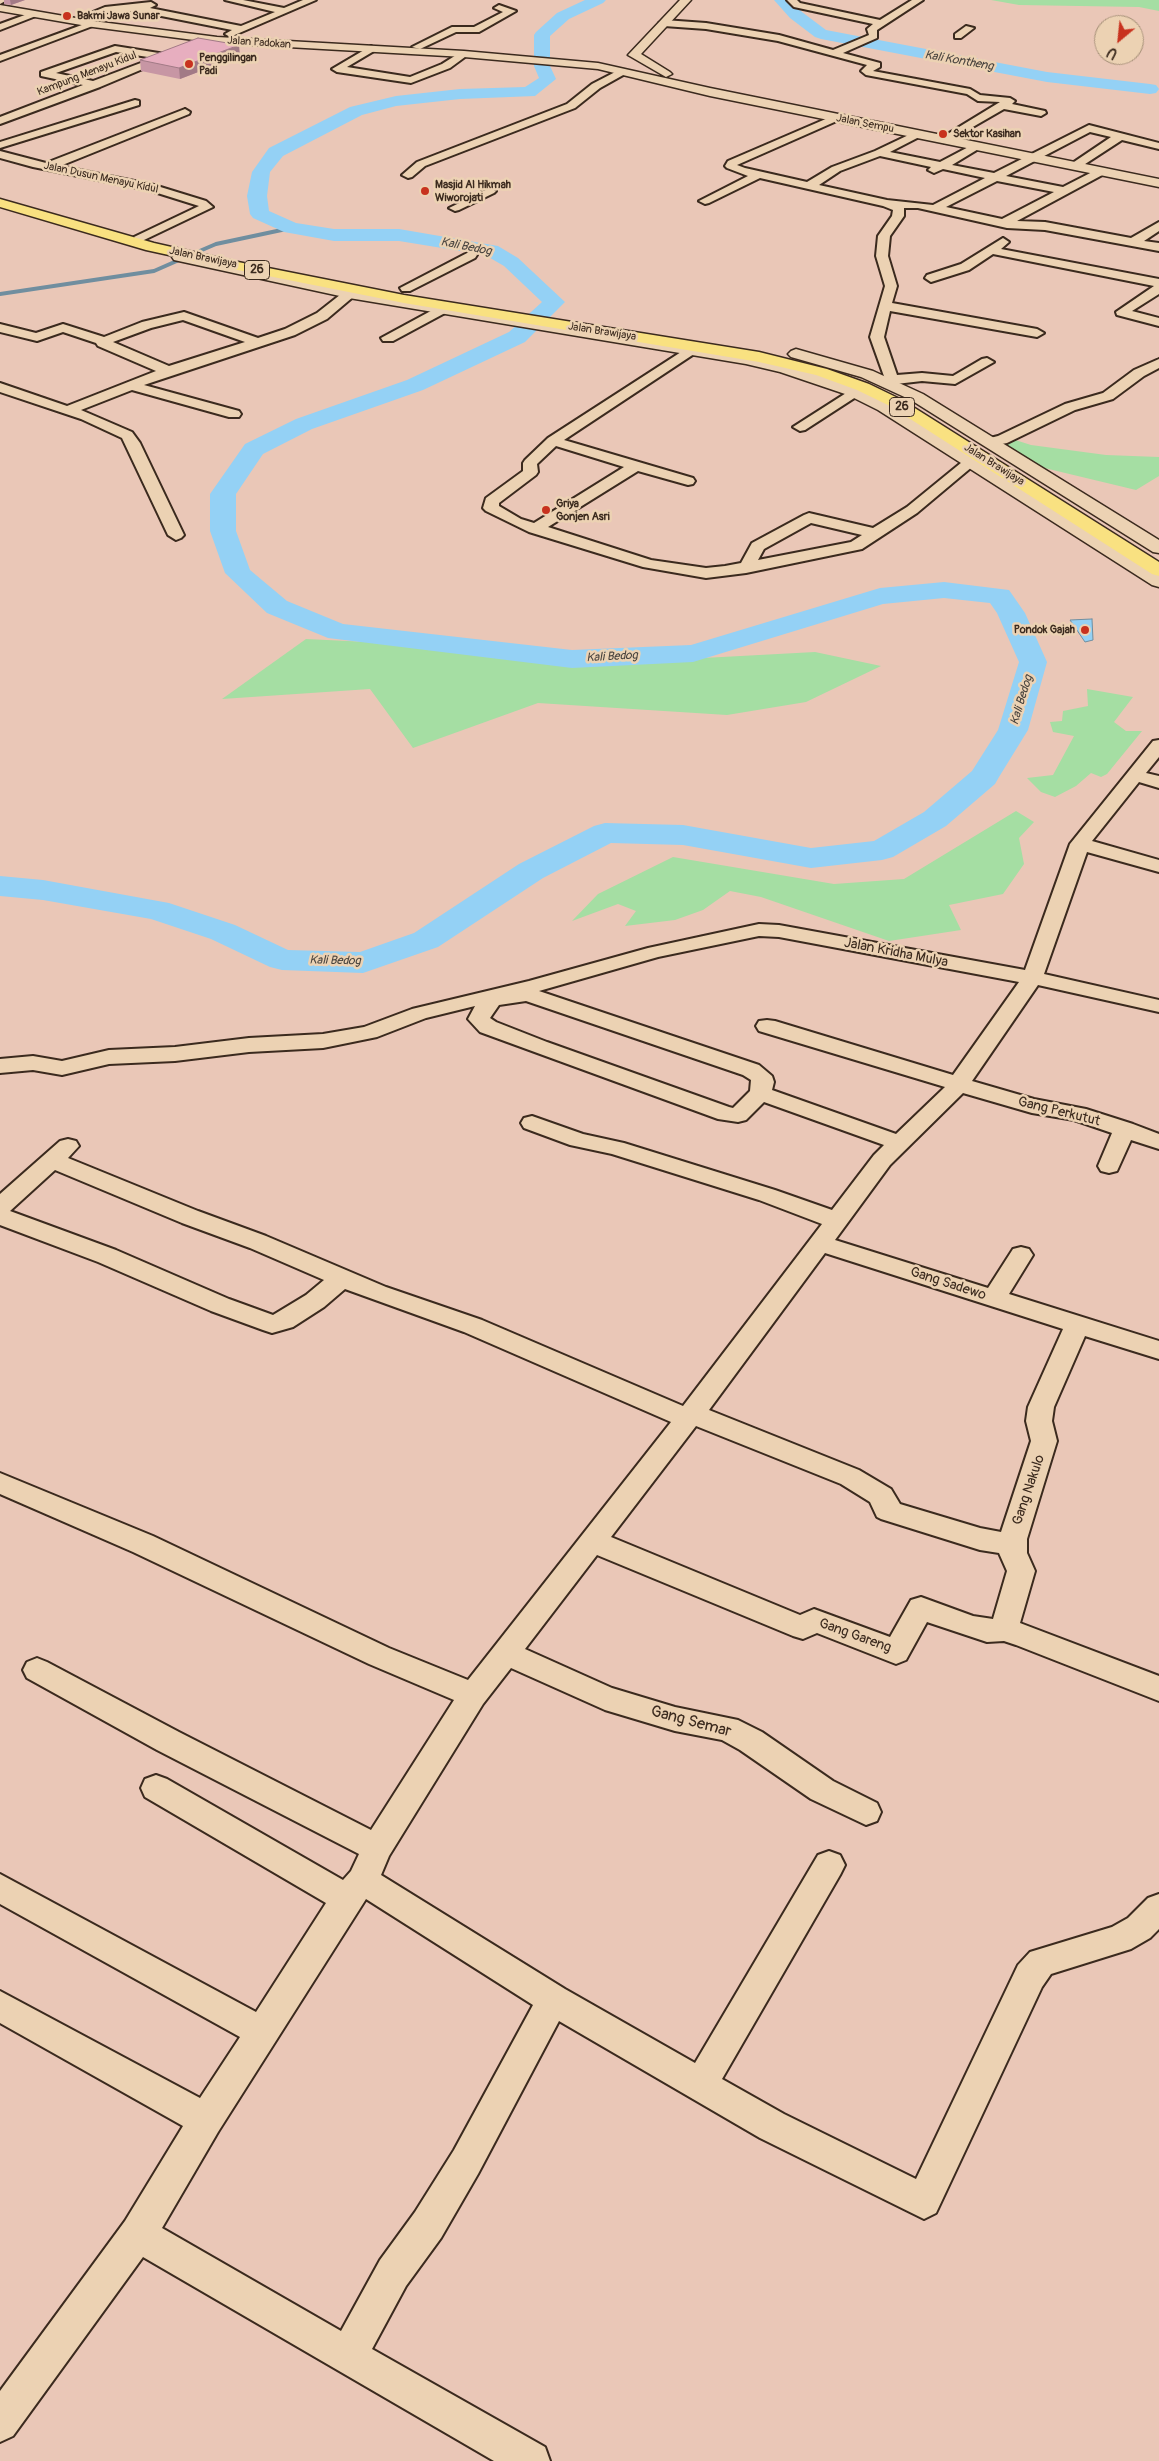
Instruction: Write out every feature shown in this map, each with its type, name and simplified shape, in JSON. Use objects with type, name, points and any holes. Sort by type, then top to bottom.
[{"type":"highway","points":[[0,192],[143,236]]},
{"type":"highway","name":"Jalan Brawijaya","points":[[0,196],[143,236],[203,250],[232,261],[304,276],[521,315]]},
{"type":"highway","points":[[232,261],[406,288],[521,315]]},
{"type":"highway","name":"Jalan Brawijaya","points":[[613,330],[804,359],[872,382],[908,400],[1159,557]]},
{"type":"highway","name":"Jalan Brawijaya","points":[[692,349],[792,364],[863,387],[896,403],[1159,570]]},
{"type":"street","points":[[230,0],[284,11]]},
{"type":"street","name":"Kampung Menayu Kidul","points":[[0,121],[189,48],[244,29],[311,0]]},
{"type":"street","points":[[666,83],[671,78],[669,76],[634,55],[686,0]]},
{"type":"street","points":[[792,0],[797,5],[883,23]]},
{"type":"street","points":[[836,52],[874,36],[872,30],[918,0]]},
{"type":"street","points":[[76,21],[105,10],[136,8],[159,2]]},
{"type":"street","name":"Jalan Padokan","points":[[0,8],[93,24],[214,40],[414,50],[572,63]]},
{"type":"street","points":[[136,8],[244,29]]},
{"type":"street","points":[[414,50],[455,29],[476,30],[511,12],[499,8]]},
{"type":"street","points":[[0,26],[36,14]]},
{"type":"street","points":[[664,22],[759,34],[836,52],[878,65],[867,69],[866,71],[870,73],[970,92],[975,94],[975,97],[1010,101],[945,140]]},
{"type":"street","points":[[0,58],[93,24]]},
{"type":"street","points":[[958,36],[969,28]]},
{"type":"street","points":[[9,45],[46,52]]},
{"type":"street","points":[[97,85],[45,74],[118,49],[166,57]]},
{"type":"street","points":[[371,49],[337,69],[411,80],[446,66],[464,54]]},
{"type":"street","points":[[65,56],[84,60]]},
{"type":"street","points":[[470,68],[487,56]]},
{"type":"street","points":[[130,60],[151,63]]},
{"type":"street","name":"Jalan Sempu","points":[[572,63],[598,66],[666,83],[1159,183]]},
{"type":"street","points":[[408,175],[421,164],[556,113],[577,102],[596,86],[621,72]]},
{"type":"street","points":[[0,145],[135,103]]},
{"type":"street","points":[[9,106],[28,110]]},
{"type":"street","points":[[1004,106],[1040,113]]},
{"type":"street","points":[[47,167],[185,112]]},
{"type":"street","points":[[835,118],[732,163],[731,166],[735,169],[758,175],[888,203],[936,208],[1004,223],[1045,226],[1159,247]]},
{"type":"street","points":[[70,122],[88,127]]},
{"type":"street","points":[[936,208],[1089,128],[1120,136],[1158,153]]},
{"type":"street","points":[[106,132],[124,137]]},
{"type":"street","points":[[809,186],[836,169],[879,153],[917,134]]},
{"type":"street","points":[[1075,166],[1120,136]]},
{"type":"street","points":[[927,174],[976,146]]},
{"type":"street","points":[[879,153],[940,167],[1065,191]]},
{"type":"street","name":"Jalan Dusun Menayu Kidul","points":[[0,154],[47,167],[150,187],[207,207],[204,211],[143,236]]},
{"type":"street","points":[[1004,223],[1102,171]]},
{"type":"street","points":[[705,201],[758,175]]},
{"type":"street","points":[[455,208],[490,191]]},
{"type":"street","points":[[888,203],[895,206],[900,212],[884,236],[882,256],[891,286],[879,322],[877,337],[890,381]]},
{"type":"street","points":[[0,205],[146,250],[232,261],[349,294],[440,310],[521,315],[613,330],[801,355],[890,381],[1159,548]]},
{"type":"street","points":[[932,278],[965,267],[1027,225]]},
{"type":"street","points":[[1133,242],[1159,226]]},
{"type":"street","points":[[990,250],[1159,283]]},
{"type":"street","points":[[406,288],[471,255]]},
{"type":"street","points":[[1159,288],[1122,312],[1159,322]]},
{"type":"street","points":[[66,411],[168,371],[290,332],[322,316],[349,294]]},
{"type":"street","points":[[885,306],[1037,333]]},
{"type":"street","points":[[388,338],[440,310]]},
{"type":"street","points":[[521,315],[613,330],[692,349],[785,368],[854,392],[884,407],[972,461],[1159,581]]},
{"type":"street","points":[[104,342],[130,331],[184,316],[257,342]]},
{"type":"street","points":[[0,326],[13,318]]},
{"type":"street","points":[[0,326],[37,338],[63,328],[104,342],[168,371]]},
{"type":"street","points":[[116,348],[142,340],[143,338],[130,331]]},
{"type":"street","points":[[692,349],[606,404],[553,442],[530,463],[533,469],[531,472],[490,501],[489,505],[498,514],[534,529],[649,564],[706,573],[746,568],[856,546],[912,510],[972,461]]},
{"type":"street","points":[[890,381],[922,377],[956,380],[987,362]]},
{"type":"street","points":[[991,442],[1002,440],[1070,407],[1108,396],[1139,374],[1159,363]]},
{"type":"street","points":[[132,386],[234,414]]},
{"type":"street","points":[[0,387],[66,411],[86,416],[126,435],[133,442],[176,535]]},
{"type":"street","points":[[800,426],[854,392]]},
{"type":"street","points":[[553,442],[688,481]]},
{"type":"street","points":[[534,529],[635,466]]},
{"type":"street","points":[[746,568],[758,546],[809,518],[877,534]]},
{"type":"street","points":[[0,2423],[138,2234],[206,2120],[355,1889],[377,1848],[473,1695],[689,1416],[882,1160],[958,1084],[1032,978],[1080,844],[1159,745]]},
{"type":"street","points":[[1135,776],[1159,782]]},
{"type":"street","points":[[1080,844],[1159,866]]},
{"type":"street","name":"Jalan Kridha Mulya","points":[[0,1066],[33,1063],[71,1068],[110,1057],[175,1054],[249,1044],[323,1041],[370,1032],[420,1013],[534,986],[619,962],[759,930],[779,931],[1032,978],[1159,1006]]},
{"type":"street","points":[[527,994],[751,1070],[761,1076],[763,1082],[760,1093],[738,1115],[726,1114],[540,1047],[488,1027],[479,1019],[484,1008],[492,1000],[527,994]]},
{"type":"street","name":"Gang Perkutut","points":[[766,1026],[1032,1106],[1078,1114],[1159,1142]]},
{"type":"street","points":[[760,1093],[900,1143]]},
{"type":"street","points":[[532,1122],[578,1140],[616,1148],[767,1195],[835,1220]]},
{"type":"street","points":[[1109,1166],[1125,1130]]},
{"type":"street","points":[[0,1207],[60,1153],[190,1217],[258,1242],[377,1293],[473,1326],[689,1416],[850,1477],[881,1496],[886,1510],[890,1512],[980,1539],[1013,1545],[1013,1554],[1021,1571],[1004,1630]]},
{"type":"street","points":[[0,1216],[272,1324],[284,1321],[315,1301],[342,1278]]},
{"type":"street","name":"Gang Sadewo","points":[[819,1243],[1159,1350]]},
{"type":"street","points":[[994,1298],[1021,1255]]},
{"type":"street","name":"Gang Nakulo","points":[[1013,1545],[1016,1526],[1043,1448],[1044,1441],[1039,1421],[1041,1407],[1078,1323]]},
{"type":"street","points":[[0,1483],[143,1544],[379,1656],[473,1695]]},
{"type":"street","name":"Gang Gareng","points":[[592,1541],[802,1628],[814,1620],[896,1652],[921,1608],[987,1631],[1004,1630],[1159,1689]]},
{"type":"street","name":"Gang Semar","points":[[506,1653],[605,1698],[676,1719],[728,1728],[751,1741],[822,1790],[866,1812]]},
{"type":"street","points":[[37,1670],[168,1741],[377,1848]]},
{"type":"street","points":[[156,1788],[355,1889],[772,2126],[924,2201],[1030,1976],[1041,1962],[1120,1939],[1139,1928],[1159,1908]]},
{"type":"street","points":[[701,2084],[829,1865]]},
{"type":"street","points":[[0,1888],[262,2032]]},
{"type":"street","points":[[348,2356],[393,2273],[428,2225],[466,2162],[553,2000]]},
{"type":"street","points":[[0,2006],[206,2120]]},
{"type":"street","points":[[138,2234],[531,2461]]},
{"type":"green space","points":[[991,0],[1159,0],[1159,11],[1139,7],[1019,5]]},
{"type":"green space","points":[[1009,438],[1031,445],[1106,455],[1159,457],[1159,476],[1136,490],[1032,465],[1000,444]]},
{"type":"green space","points":[[306,639],[368,642],[573,665],[815,652],[881,666],[806,702],[727,715],[538,703],[413,748],[370,689],[222,699]]},
{"type":"green space","points":[[1087,689],[1133,697],[1114,722],[1126,731],[1142,731],[1107,774],[1101,777],[1091,773],[1076,786],[1055,797],[1041,792],[1027,778],[1053,775],[1074,736],[1053,732],[1050,722],[1062,721],[1063,711],[1088,706]]},
{"type":"green space","points":[[1016,811],[1034,822],[1019,838],[1024,864],[1003,894],[949,905],[961,930],[889,941],[761,897],[730,891],[703,910],[675,920],[625,926],[636,911],[618,904],[572,921],[598,894],[673,857],[834,884],[904,879]]},
{"type":"water","name":"Pondok Gajah","points":[[1092,619],[1093,640],[1085,642],[1070,620]]},
{"type":"building","points":[[198,38],[239,45],[179,68],[140,60]]},
{"type":"waterway","name":"Kali Bedog","points":[[0,886],[43,890],[157,910],[223,932],[282,960],[363,963],[426,940],[531,871],[605,833],[683,835],[811,858],[882,850],[935,819],[984,777],[1013,730],[1033,662],[1011,613],[999,596],[944,590],[880,596],[693,653],[572,659],[338,632],[277,607],[238,573],[223,531],[223,494],[254,449],[304,424],[415,385],[517,337],[554,302],[511,262],[491,250],[399,235],[334,235],[291,228],[260,214],[257,196],[261,172],[276,152],[356,111],[396,101],[460,94],[529,92],[548,79],[542,66],[542,35],[563,16],[598,0]]},
{"type":"waterway","name":"Kali Kontheng","points":[[782,0],[796,15],[821,34],[959,62],[1047,77],[1150,89]]},
{"type":"waterway","points":[[195,253],[216,244],[291,228]]},
{"type":"waterway","points":[[0,294],[154,271],[179,260]]},
{"type":"place","name":"Bakmi Jawa Sunar","points":[[67,16]]},
{"type":"place","name":"Penggilingan Padi","points":[[189,64]]},
{"type":"place","name":"Sektor Kasihan","points":[[943,134]]},
{"type":"place","name":"Masjid Al Hikmah Wiworojati","points":[[425,191]]},
{"type":"place","name":"Griya Gonjen Asri","points":[[546,510]]},
{"type":"place","name":"Pondok Gajah","points":[[1085,630]]}]
